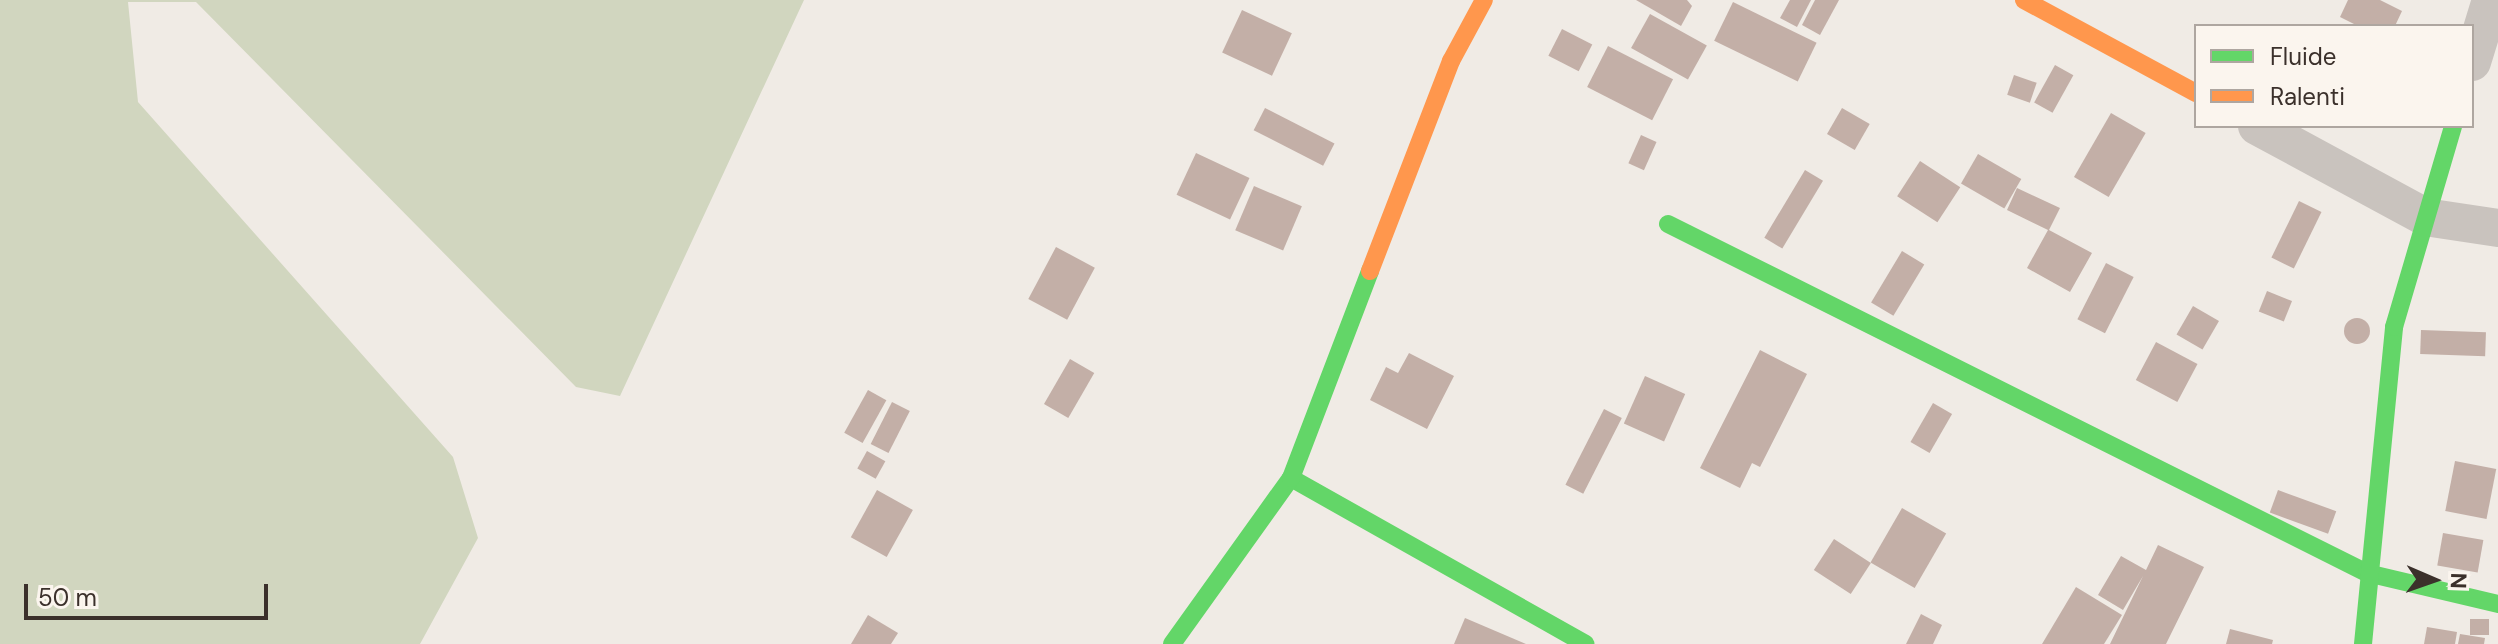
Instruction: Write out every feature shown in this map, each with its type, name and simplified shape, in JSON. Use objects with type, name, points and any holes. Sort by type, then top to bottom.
[{"type":"street","points":[[1172,644],[1291,478],[1451,61],[1484,0]]},
{"type":"street","points":[[2024,0],[2194,92]]},
{"type":"street","points":[[2474,55],[2491,0]]},
{"type":"street","points":[[2261,128],[2425,217],[2498,228]]},
{"type":"street","points":[[2363,644],[2367,573],[2394,327],[2452,128]]},
{"type":"street","points":[[1668,224],[2367,573],[2498,604]]},
{"type":"street","points":[[1291,478],[1586,644]]},
{"type":"green space","points":[[0,0],[804,0],[620,396],[576,387],[196,2],[128,2],[138,102],[453,457],[478,538],[420,644],[0,644]]},
{"type":"building","points":[[1636,0],[1687,0],[1692,6],[1681,26]]},
{"type":"building","points":[[1790,0],[1811,0],[1797,27],[1780,18]]},
{"type":"building","points":[[1815,0],[1839,0],[1820,35],[1802,25]]},
{"type":"building","points":[[2348,0],[2380,0],[2402,11],[2396,24],[2354,24],[2340,17]]},
{"type":"building","points":[[1733,2],[1817,43],[1798,81],[1714,41]]},
{"type":"building","points":[[1242,10],[1292,33],[1272,76],[1222,53]]},
{"type":"building","points":[[1650,14],[1707,46],[1688,80],[1631,48]]},
{"type":"building","points":[[1562,29],[1592,44],[1579,71],[1548,56]]},
{"type":"building","points":[[1608,46],[1673,79],[1652,120],[1587,87]]},
{"type":"building","points":[[2055,65],[2073,75],[2053,113],[2034,103]]},
{"type":"building","points":[[2014,75],[2037,83],[2030,103],[2007,95]]},
{"type":"building","points":[[1265,108],[1334,143],[1323,166],[1254,130]]},
{"type":"building","points":[[1842,108],[1870,124],[1855,150],[1827,134]]},
{"type":"building","points":[[2111,113],[2146,133],[2109,197],[2074,177]]},
{"type":"building","points":[[1641,135],[1657,142],[1644,170],[1628,163]]},
{"type":"building","points":[[1196,153],[1249,178],[1230,220],[1177,195]]},
{"type":"building","points":[[1978,154],[2021,179],[2004,208],[1961,183]]},
{"type":"building","points":[[1920,161],[1960,187],[1937,222],[1897,196]]},
{"type":"building","points":[[1805,170],[1823,181],[1782,249],[1764,238]]},
{"type":"building","points":[[1254,186],[1302,206],[1283,251],[1235,230]]},
{"type":"building","points":[[2017,188],[2060,208],[2049,230],[2092,253],[2070,292],[2027,268],[2048,230],[2007,210]]},
{"type":"building","points":[[2299,201],[2321,212],[2294,269],[2271,258]]},
{"type":"building","points":[[1056,247],[1095,268],[1067,320],[1028,299]]},
{"type":"building","points":[[1902,251],[1924,264],[1893,316],[1871,302]]},
{"type":"building","points":[[2106,263],[2134,277],[2105,333],[2077,319]]},
{"type":"building","points":[[2267,291],[2292,301],[2284,322],[2259,311]]},
{"type":"building","points":[[2193,306],[2219,321],[2202,350],[2176,335]]},
{"type":"building","points":[[2357,318],[2366,322],[2370,331],[2366,340],[2357,344],[2348,340],[2344,331],[2348,322]]},
{"type":"building","points":[[2421,330],[2486,332],[2485,356],[2420,354]]},
{"type":"building","points":[[2156,342],[2197,364],[2177,402],[2136,380]]},
{"type":"building","points":[[1760,350],[1807,374],[1760,467],[1752,463],[1740,488],[1700,468]]},
{"type":"building","points":[[1409,353],[1454,376],[1427,429],[1370,400],[1386,367],[1398,373]]},
{"type":"building","points":[[1070,359],[1094,373],[1068,418],[1044,404]]},
{"type":"building","points":[[1645,376],[1685,394],[1664,441],[1624,424]]},
{"type":"building","points":[[868,390],[886,400],[863,443],[844,433]]},
{"type":"building","points":[[892,402],[910,411],[888,453],[871,444]]},
{"type":"building","points":[[1933,403],[1952,414],[1930,453],[1910,442]]},
{"type":"building","points":[[1604,409],[1622,418],[1583,494],[1565,485]]},
{"type":"building","points":[[867,451],[885,461],[876,479],[857,468]]},
{"type":"building","points":[[2455,461],[2496,469],[2486,519],[2445,511]]},
{"type":"building","points":[[877,490],[913,510],[887,557],[851,537]]},
{"type":"building","points":[[2278,490],[2336,511],[2328,534],[2270,513]]},
{"type":"building","points":[[1902,508],[1946,534],[1915,588],[1870,563]]},
{"type":"building","points":[[2443,533],[2483,540],[2478,573],[2437,565]]},
{"type":"building","points":[[1834,539],[1871,563],[1851,594],[1814,570]]},
{"type":"building","points":[[2158,545],[2204,567],[2166,644],[2110,644],[2143,576],[2123,610],[2098,595],[2121,556],[2146,570]]},
{"type":"building","points":[[2076,587],[2122,615],[2104,644],[2042,644]]},
{"type":"building","points":[[1921,614],[1942,625],[1933,644],[1906,644]]},
{"type":"building","points":[[868,615],[898,633],[891,644],[851,644]]},
{"type":"building","points":[[1465,618],[1526,644],[1454,644]]},
{"type":"building","points":[[2470,619],[2489,619],[2489,635],[2470,635]]},
{"type":"building","points":[[2427,627],[2457,632],[2455,644],[2424,644]]},
{"type":"building","points":[[2230,629],[2273,640],[2272,644],[2226,644]]},
{"type":"building","points":[[2460,634],[2485,638],[2484,644],[2458,644]]},
{"type":"traffic: fast","points":[[2363,644],[2394,327],[2452,128]]},
{"type":"traffic: fast","points":[[1668,224],[2367,573],[2498,604]]},
{"type":"traffic: fast","points":[[1172,644],[1291,478],[1370,271]]},
{"type":"traffic: fast","points":[[1291,478],[1586,644]]},
{"type":"traffic: slow","points":[[1370,271],[1451,61],[1484,0]]},
{"type":"traffic: slow","points":[[2024,0],[2194,92]]}]
